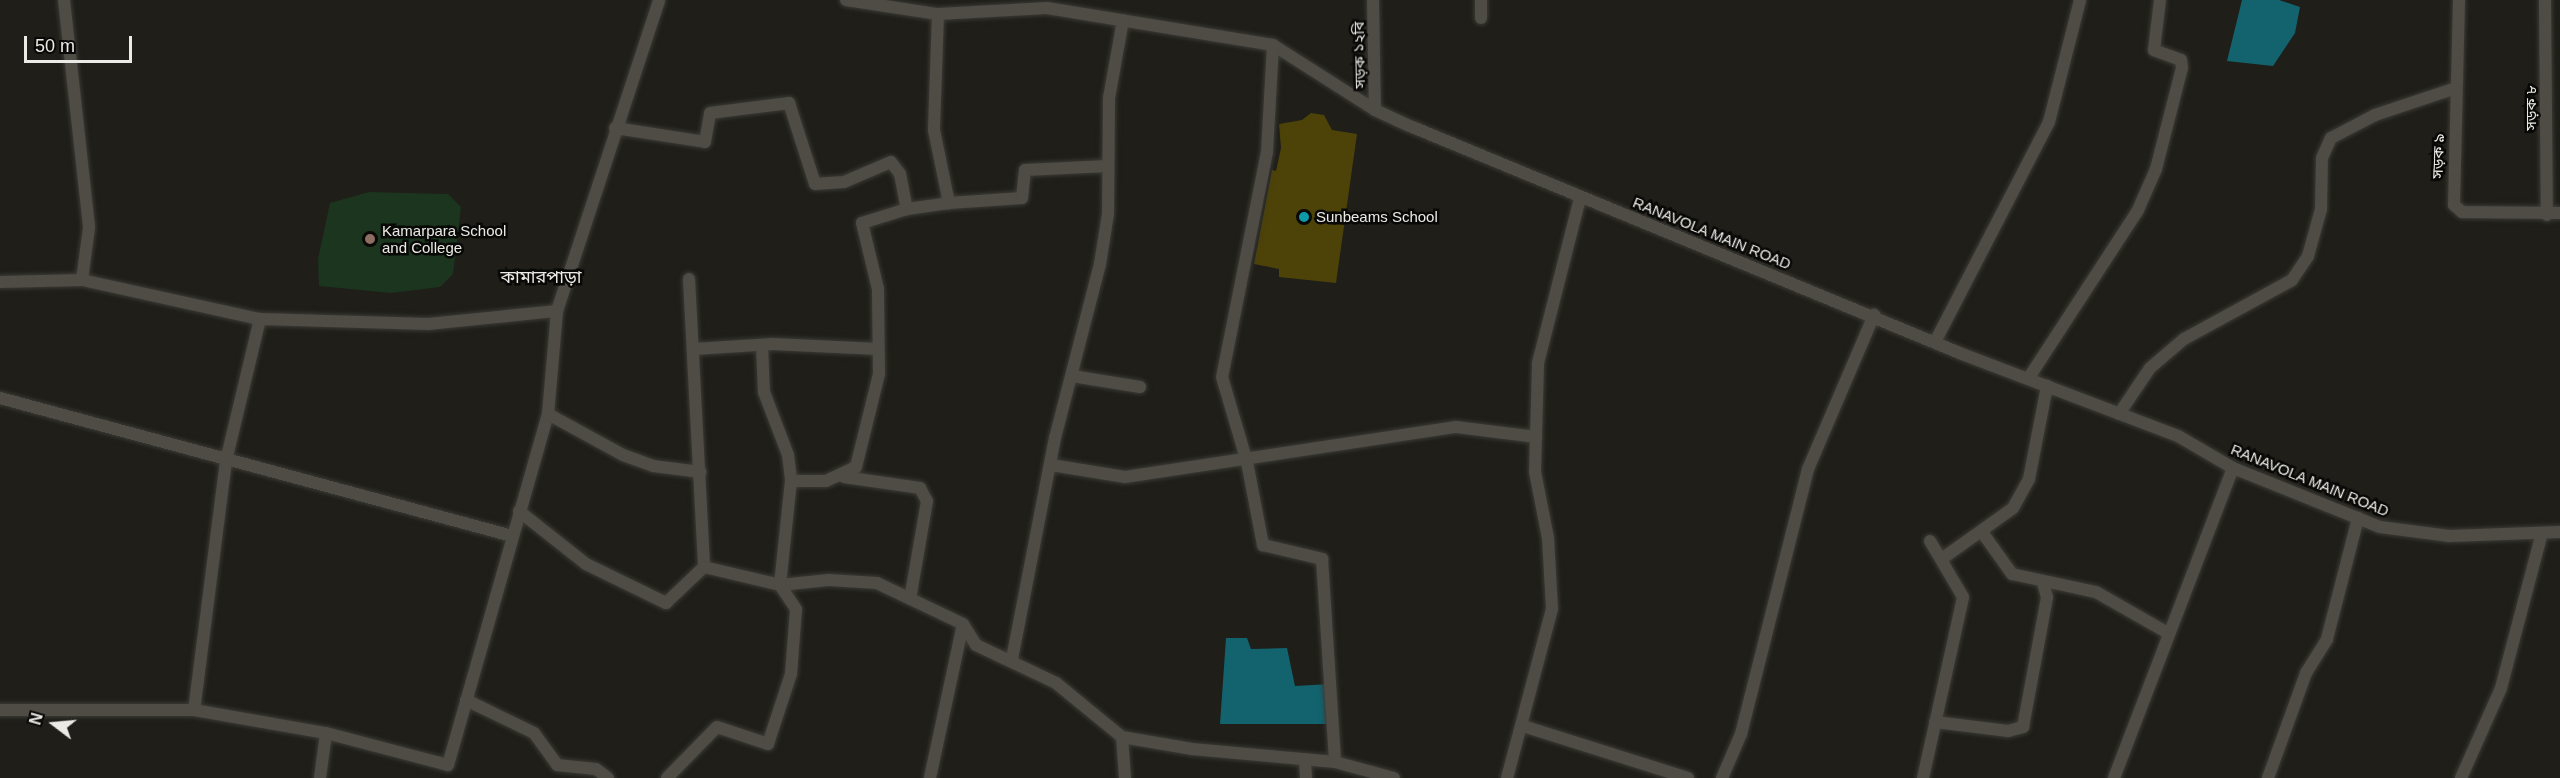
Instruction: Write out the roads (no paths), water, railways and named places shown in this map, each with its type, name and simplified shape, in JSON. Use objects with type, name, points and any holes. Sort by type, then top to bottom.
[{"type":"street","points":[[64,0],[89,228],[82,280]]},
{"type":"street","points":[[0,710],[194,710],[327,734],[448,765],[548,414],[557,311],[615,128],[659,0]]},
{"type":"street","name":"RANAVOLA MAIN ROAD","points":[[846,0],[938,14],[1047,8],[1273,45],[1375,110],[1580,198],[1874,315],[2047,387],[2178,436],[2233,468],[2380,527],[2449,536],[2560,532]]},
{"type":"street","name":"সড়ক ১২বি","points":[[1373,0],[1375,110]]},
{"type":"street","points":[[1480,0],[1481,18]]},
{"type":"street","points":[[1935,342],[2049,122],[2080,0]]},
{"type":"street","points":[[2028,379],[2138,210],[2156,169],[2182,68],[2181,60],[2154,50],[2160,0]]},
{"type":"street","name":"সড়ক ৯","points":[[2459,0],[2454,204],[2462,212],[2554,214]]},
{"type":"street","name":"সড়ক ৮","points":[[2545,0],[2554,214]]},
{"type":"street","points":[[938,14],[934,130],[949,202]]},
{"type":"street","points":[[1012,659],[1051,465],[1100,264],[1108,214],[1109,98],[1123,20]]},
{"type":"street","points":[[1273,45],[1267,152],[1222,377],[1247,462],[1263,545],[1322,559],[1335,762]]},
{"type":"street","points":[[2119,414],[2150,368],[2184,339],[2292,280],[2308,256],[2321,209],[2322,158],[2331,138],[2375,115],[2456,88]]},
{"type":"street","points":[[615,128],[705,142],[711,113],[789,103],[815,184],[844,182],[891,162],[900,174],[907,209]]},
{"type":"street","points":[[844,477],[856,466],[870,422],[878,349],[878,289],[862,223],[907,209],[949,202],[1022,198],[1024,170],[1108,166]]},
{"type":"street","points":[[1507,778],[1523,726],[1552,609],[1548,538],[1535,472],[1538,363],[1580,198]]},
{"type":"street","points":[[519,511],[586,564],[666,603],[704,567],[701,472],[689,279]]},
{"type":"street","points":[[0,282],[82,280],[260,319],[428,324],[557,311]]},
{"type":"street","points":[[1722,778],[1741,734],[1808,470],[1874,315]]},
{"type":"street","points":[[194,710],[226,461],[260,319]]},
{"type":"street","points":[[694,349],[762,345],[878,349]]},
{"type":"street","points":[[667,778],[717,727],[768,744],[791,674],[796,609],[780,585],[791,481],[788,455],[764,392],[762,345]]},
{"type":"street","points":[[1072,376],[1140,387]]},
{"type":"street","points":[[1943,558],[2010,513],[2029,479],[2047,387]]},
{"type":"street","points":[[0,398],[89,418],[226,461],[512,536]]},
{"type":"street","points":[[548,414],[623,455],[653,466],[701,472]]},
{"type":"street","points":[[1051,465],[1125,477],[1247,462],[1455,427],[1536,437]]},
{"type":"street","points":[[2114,778],[2168,633],[2229,490],[2233,468]]},
{"type":"street","points":[[791,481],[844,477],[920,488],[927,501],[910,599]]},
{"type":"street","points":[[2268,778],[2306,673],[2327,639],[2358,518]]},
{"type":"street","points":[[1982,532],[2012,574],[2043,583],[2096,592],[2168,633]]},
{"type":"street","points":[[2461,778],[2500,688],[2542,533]]},
{"type":"street","points":[[1923,778],[1963,597],[1943,558],[1930,542]]},
{"type":"street","points":[[704,567],[780,585],[829,580],[877,583],[963,624],[976,645],[1012,659],[1056,683],[1122,736],[1335,762],[1394,778]]},
{"type":"street","points":[[1935,722],[2008,731],[2023,727],[2047,597],[2043,583]]},
{"type":"street","points":[[930,778],[963,624]]},
{"type":"street","points":[[466,700],[534,733],[557,765],[596,769],[608,778]]},
{"type":"street","points":[[1523,726],[1688,778]]},
{"type":"street","points":[[320,778],[327,734]]},
{"type":"street","points":[[1122,736],[1125,778]]},
{"type":"street","points":[[1305,759],[1306,778]]},
{"type":"water","points":[[2242,0],[2279,0],[2300,7],[2295,33],[2273,66],[2227,61]]},
{"type":"water","points":[[1226,638],[1247,638],[1251,649],[1287,648],[1295,686],[1330,684],[1330,724],[1220,724]]},
{"type":"place","name":"Sunbeams School","points":[[1304,217]]},
{"type":"place","name":"Kamarpara School and College","points":[[370,239]]},
{"type":"district","name":"কামারপাড়া","points":[[541,277]]}]
